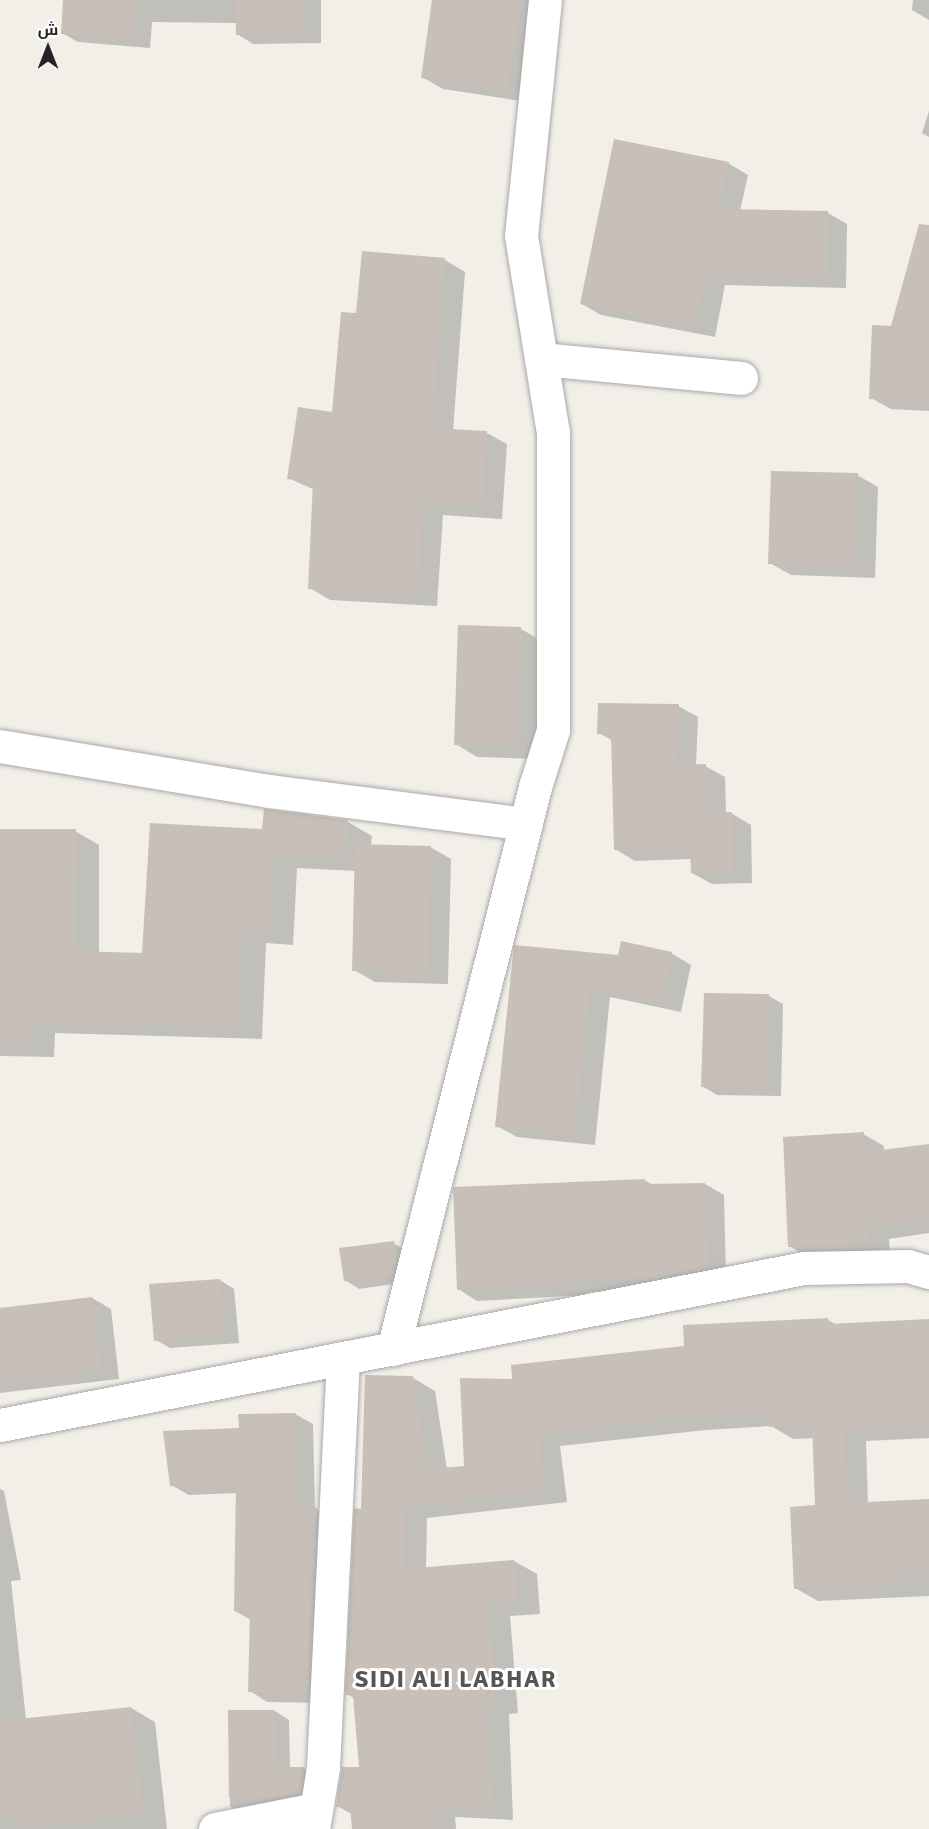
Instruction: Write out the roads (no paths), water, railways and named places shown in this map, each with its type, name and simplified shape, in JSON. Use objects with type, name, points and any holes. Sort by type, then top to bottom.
[{"type":"street","points":[[393,1348],[526,824],[553,730],[553,433],[521,236],[545,0]]},
{"type":"street","points":[[541,359],[741,378]]},
{"type":"street","points":[[0,746],[269,790],[526,824]]},
{"type":"street","points":[[0,1425],[804,1268],[908,1266],[929,1272]]},
{"type":"street","points":[[215,1829],[315,1819],[323,1767],[343,1358]]},
{"type":"district","name":"SIDI ALI LABHAR","points":[[456,1680]]}]
